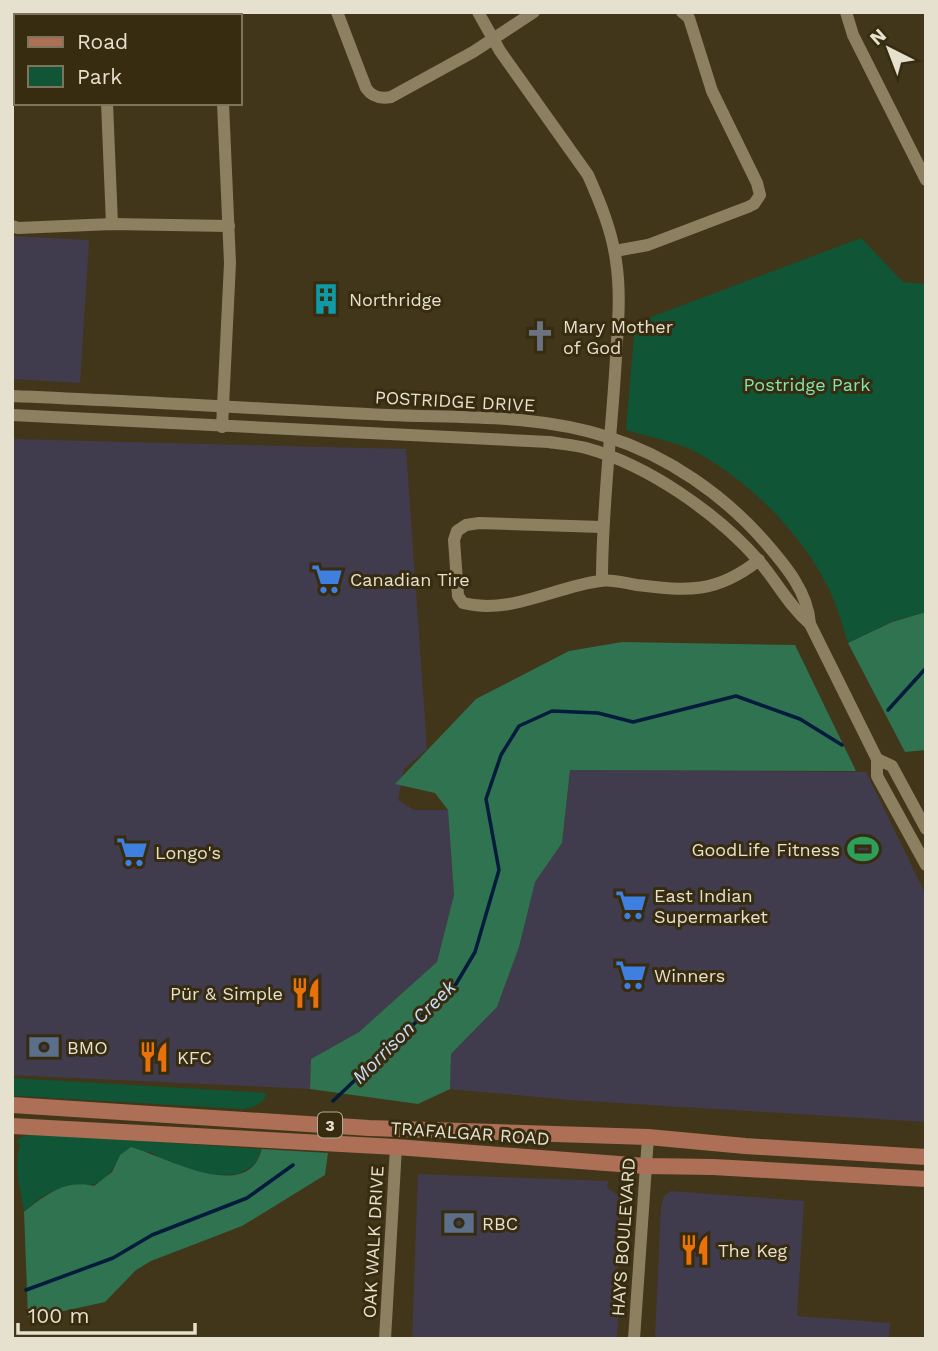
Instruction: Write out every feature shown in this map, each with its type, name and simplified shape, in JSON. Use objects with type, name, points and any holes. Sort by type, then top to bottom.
[{"type":"main road","name":"TRAFALGAR ROAD","points":[[12,1105],[369,1128],[648,1137],[926,1157]]},
{"type":"main road","name":"TRAFALGAR ROAD","points":[[12,1126],[396,1147],[645,1166],[713,1167],[926,1179]]},
{"type":"street","points":[[337,12],[366,88],[370,94],[377,97],[391,97],[494,39],[534,12]]},
{"type":"street","points":[[478,12],[583,167],[597,196],[615,251],[619,302],[610,456],[602,527],[602,580]]},
{"type":"street","points":[[615,251],[648,245],[735,212],[754,204],[760,195],[757,183],[712,91],[689,19],[682,12]]},
{"type":"street","points":[[846,12],[853,35],[926,180]]},
{"type":"street","points":[[107,105],[112,223]]},
{"type":"street","points":[[222,427],[230,263],[223,105]]},
{"type":"street","points":[[12,226],[19,228],[112,223],[229,226]]},
{"type":"street","name":"POSTRIDGE DRIVE","points":[[12,396],[509,419],[552,423],[611,438],[641,450],[692,478],[727,503],[783,563],[802,593],[809,610],[810,624],[877,759],[877,776],[926,865]]},
{"type":"street","name":"POSTRIDGE DRIVE","points":[[12,415],[549,442],[584,447],[610,456],[680,493],[711,515],[759,561],[795,612],[810,624]]},
{"type":"street","points":[[602,527],[479,523],[466,525],[457,531],[454,540],[458,596],[463,603],[480,608],[499,607],[602,580],[687,590],[717,585],[759,561]]},
{"type":"street","name":"POSTRIDGE DRIVE","points":[[877,759],[892,766],[926,830]]},
{"type":"street","name":"HAYS BOULEVARD","points":[[634,1339],[648,1137]]},
{"type":"street","name":"OAK WALK DRIVE","points":[[385,1339],[396,1147]]},
{"type":"shaded area","points":[[12,236],[89,240],[80,383],[12,379]]},
{"type":"shaded area","points":[[12,439],[406,449],[427,749],[404,769],[398,800],[414,810],[448,810],[454,895],[437,963],[359,1032],[311,1059],[310,1089],[12,1075]]},
{"type":"shaded area","points":[[570,770],[866,772],[926,895],[926,1122],[570,1100],[450,1089],[451,1054],[497,1007],[519,947],[534,882],[562,843]]},
{"type":"shaded area","points":[[418,1174],[608,1181],[607,1188],[618,1195],[619,1210],[617,1339],[412,1339]]},
{"type":"shaded area","points":[[671,1191],[804,1201],[797,1316],[890,1323],[889,1339],[655,1339],[661,1207],[664,1196]]},
{"type":"green space","name":"Postridge Park","points":[[861,238],[903,282],[926,284],[926,612],[893,621],[848,643],[834,601],[817,567],[773,511],[737,479],[698,453],[626,430],[635,323]]},
{"type":"green space","points":[[926,612],[926,750],[905,752],[848,643],[892,622]]},
{"type":"green space","points":[[622,642],[795,645],[856,771],[570,770],[562,843],[535,882],[519,947],[497,1007],[451,1054],[450,1089],[418,1104],[310,1089],[311,1059],[359,1032],[437,962],[454,895],[448,810],[435,793],[395,784],[476,699],[569,651]]},
{"type":"green space","points":[[12,1078],[267,1093],[257,1105],[242,1109],[19,1096],[12,1095]]},
{"type":"green space","points":[[35,1134],[262,1149],[254,1165],[239,1174],[221,1175],[197,1172],[168,1162],[150,1152],[120,1155],[106,1177],[99,1182],[51,1192],[24,1212],[17,1169],[20,1145],[16,1141],[23,1136]]},
{"type":"green space","points":[[131,1147],[194,1170],[229,1176],[244,1172],[255,1164],[262,1149],[328,1153],[325,1175],[242,1226],[151,1261],[136,1270],[105,1302],[28,1317],[24,1212],[56,1190],[74,1185],[94,1186],[112,1172],[120,1155]]},
{"type":"waterway","name":"Morrison Creek","points":[[888,710],[926,668]]},
{"type":"waterway","name":"Morrison Creek","points":[[333,1101],[456,984],[475,952],[499,870],[486,799],[501,755],[519,726],[552,711],[598,713],[633,722],[736,696],[800,719],[842,745]]},
{"type":"waterway","name":"Morrison Creek","points":[[26,1290],[113,1258],[152,1235],[247,1198],[293,1165]]},
{"type":"place","name":"Northridge","points":[[326,299]]},
{"type":"place","name":"Mary Mother of God","points":[[540,336]]},
{"type":"place","name":"Canadian Tire","points":[[327,579]]},
{"type":"place","name":"GoodLife Fitness","points":[[863,849]]},
{"type":"place","name":"Longo's","points":[[132,852]]},
{"type":"place","name":"East Indian Supermarket","points":[[631,905]]},
{"type":"place","name":"Winners","points":[[631,975]]},
{"type":"place","name":"Pür & Simple","points":[[306,993]]},
{"type":"place","name":"BMO","points":[[44,1047]]},
{"type":"place","name":"KFC","points":[[154,1057]]},
{"type":"place","name":"RBC","points":[[459,1223]]},
{"type":"place","name":"The Keg","points":[[695,1250]]}]
